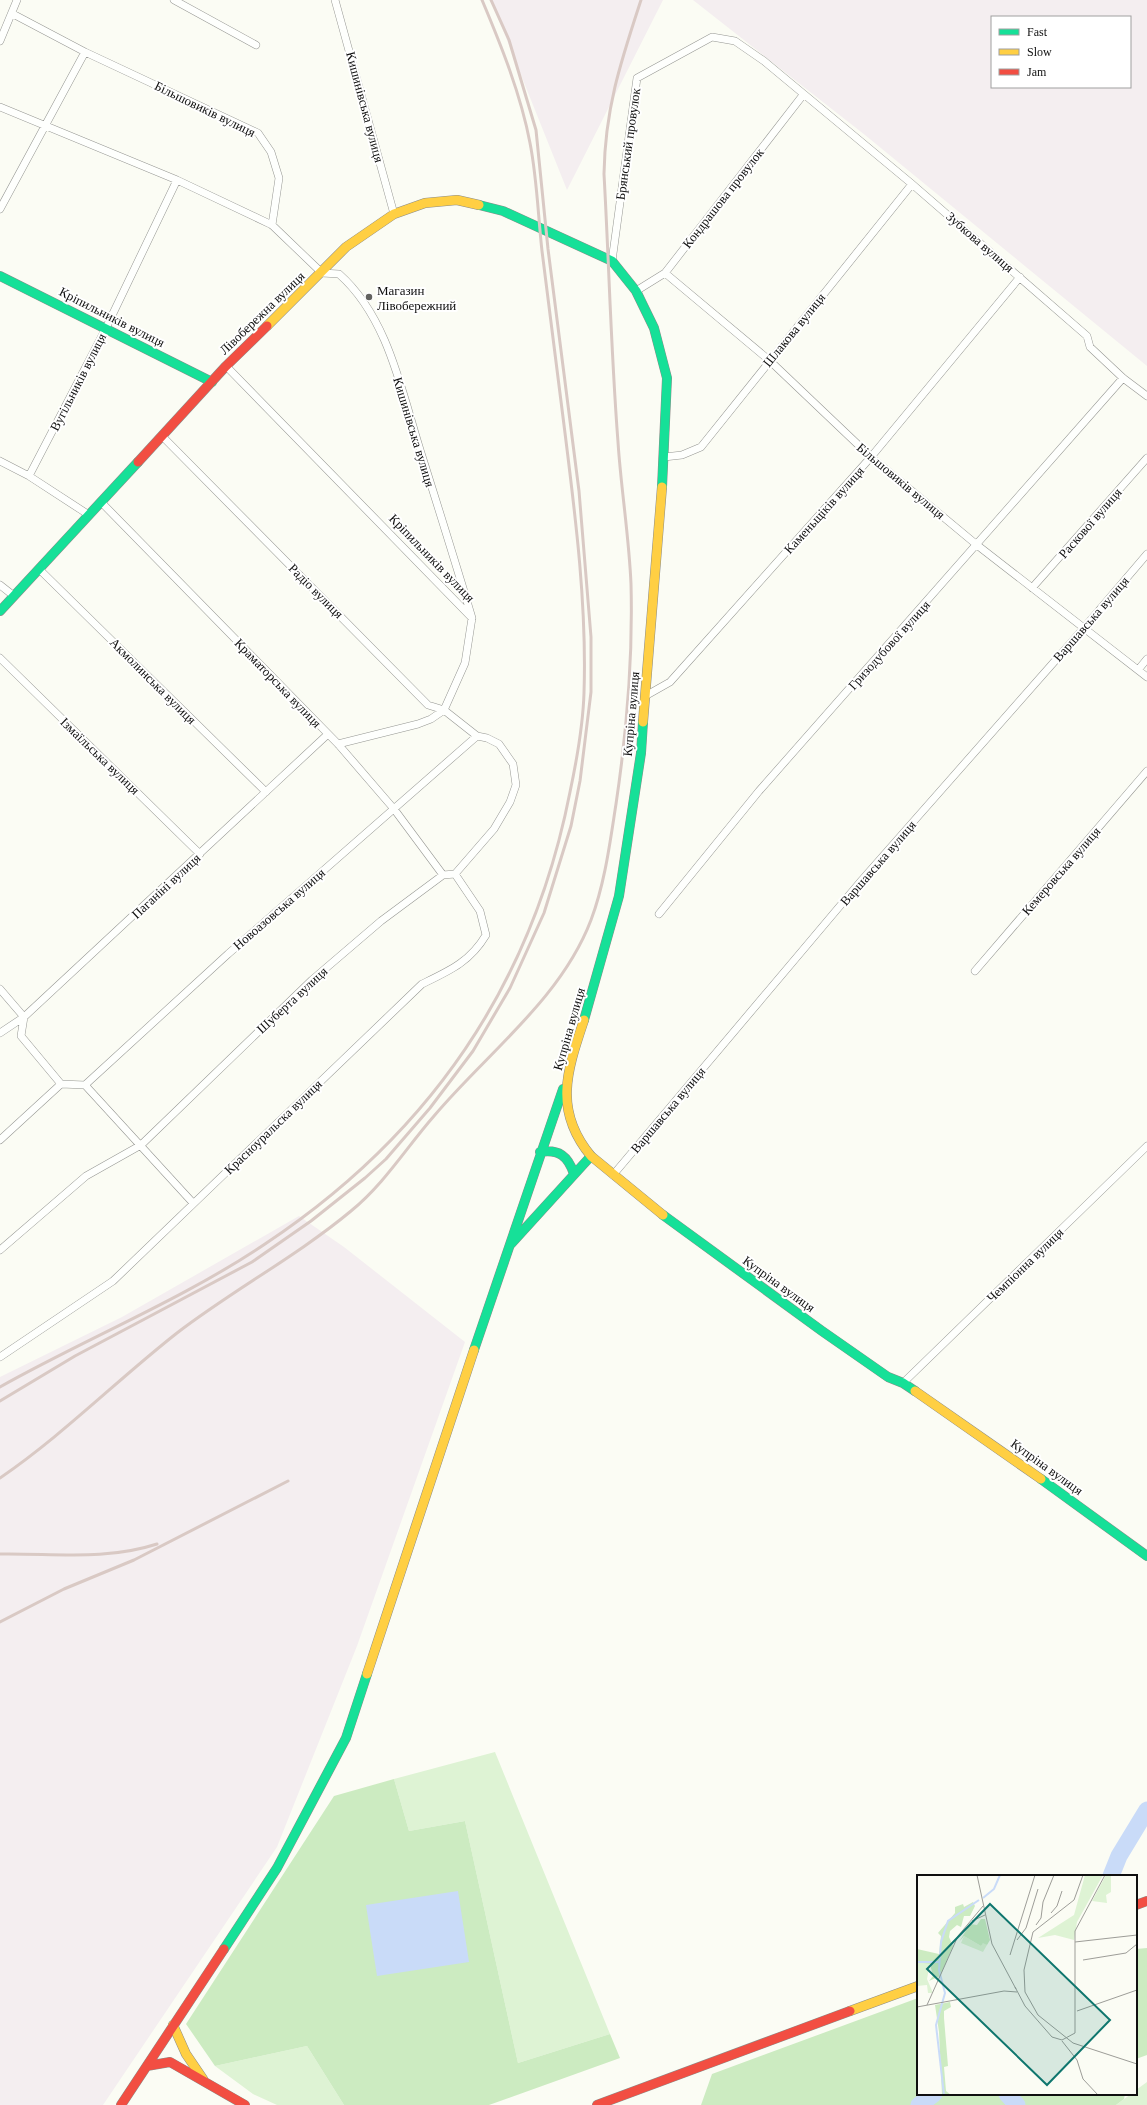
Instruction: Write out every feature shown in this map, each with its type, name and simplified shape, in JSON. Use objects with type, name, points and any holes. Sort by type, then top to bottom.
[{"type":"main road","name":"Лівобережна вулиця","points":[[0,611],[226,366],[322,273],[346,247],[394,214],[425,203],[457,200],[503,210],[612,261]]},
{"type":"main road","name":"Купріна вулиця","points":[[612,261],[636,291],[654,328],[662,353],[667,378],[664,457],[647,696],[641,752],[619,896],[592,994],[569,1065],[566,1102],[574,1129],[582,1145],[591,1156],[612,1175],[673,1223],[822,1331],[888,1376],[903,1383],[985,1438],[1147,1556]]},
{"type":"main road","name":"Кріпильників вулиця","points":[[0,276],[212,382]]},
{"type":"main road","points":[[122,2104],[277,1868],[346,1738],[540,1152],[550,1114],[569,1065]]},
{"type":"main road","points":[[540,1152],[553,1149],[563,1154],[572,1164],[574,1174]]},
{"type":"main road","points":[[508,1247],[591,1156]]},
{"type":"main road","points":[[1137,1905],[1147,1901]]},
{"type":"main road","points":[[597,2105],[917,1986]]},
{"type":"main road","points":[[173,2025],[186,2054],[204,2080]]},
{"type":"main road","points":[[147,2066],[170,2062],[204,2080],[245,2105]]},
{"type":"street","points":[[0,42],[13,14],[17,0]]},
{"type":"street","points":[[174,0],[256,45]]},
{"type":"street","name":"Кишинівська вулиця","points":[[335,0],[394,214]]},
{"type":"street","name":"Більшовиків вулиця","points":[[13,14],[85,52],[258,133],[271,152],[279,178],[272,225]]},
{"type":"street","name":"Брянський провулок","points":[[612,261],[637,78],[712,37],[735,41],[764,61],[803,95]]},
{"type":"street","points":[[0,209],[85,52]]},
{"type":"street","name":"Зубкова вулиця","points":[[803,95],[912,184],[1020,276],[1088,336],[1090,347],[1123,378],[1147,396]]},
{"type":"street","name":"Кондрашова провулок","points":[[636,291],[665,273],[803,95]]},
{"type":"street","points":[[0,107],[177,180],[272,225],[322,273]]},
{"type":"street","name":"Вугільників вулиця","points":[[29,476],[106,328],[177,180]]},
{"type":"street","name":"Шлакова вулиця","points":[[664,457],[682,455],[701,447],[769,360],[912,184]]},
{"type":"street","name":"Кишинівська вулиця","points":[[322,273],[339,274],[352,285],[370,309],[392,361],[472,618]]},
{"type":"street","name":"Більшовиків вулиця","points":[[665,273],[769,360],[871,457],[978,545],[1147,677]]},
{"type":"street","name":"Каменьщіків вулиця","points":[[647,696],[670,682],[871,457],[1020,276]]},
{"type":"street","name":"Кріпильників вулиця","points":[[226,366],[472,618],[465,663],[444,710]]},
{"type":"street","name":"Гризодубової вулиця","points":[[659,914],[759,791],[978,545],[1123,378]]},
{"type":"street","name":"Радіо вулиця","points":[[162,436],[428,705],[444,710],[477,736]]},
{"type":"street","name":"Раскової вулиця","points":[[1032,588],[1147,458]]},
{"type":"street","points":[[0,461],[29,476],[89,515]]},
{"type":"street","name":"Краматорська вулиця","points":[[101,502],[338,744],[394,809],[444,875]]},
{"type":"street","name":"Варшавська вулиця","points":[[612,1175],[861,881],[1084,628],[1147,554]]},
{"type":"street","name":"Акмолинська вулиця","points":[[39,569],[266,792]]},
{"type":"street","points":[[0,585],[14,596]]},
{"type":"street","name":"Ізмаїльська вулиця","points":[[0,658],[200,854]]},
{"type":"street","points":[[1138,670],[1147,659]]},
{"type":"street","points":[[338,744],[418,724],[431,719],[444,710]]},
{"type":"street","name":"Паганіні вулиця","points":[[0,1033],[24,1016],[328,734]]},
{"type":"street","points":[[444,875],[455,874],[494,829],[510,802],[516,785],[513,764],[499,744],[487,738],[477,736]]},
{"type":"street","name":"Новоазовська вулиця","points":[[85,1085],[228,954],[477,736]]},
{"type":"street","name":"Кемеровська вулиця","points":[[975,972],[1147,771]]},
{"type":"street","name":"Красноуральска вулиця","points":[[0,1357],[113,1281],[422,984],[453,969],[478,948],[486,935],[480,911],[455,874]]},
{"type":"street","name":"Шуберта вулиця","points":[[0,1250],[86,1176],[141,1145],[312,980],[381,921],[444,875]]},
{"type":"street","points":[[0,989],[24,1016],[21,1036],[61,1084]]},
{"type":"street","points":[[0,1140],[61,1084],[85,1085],[194,1203]]},
{"type":"street","name":"Чемпіонна вулиця","points":[[903,1383],[1147,1146]]},
{"type":"shaded area","points":[[491,0],[663,0],[567,190]]},
{"type":"shaded area","points":[[693,0],[1147,0],[1147,366],[865,135]]},
{"type":"shaded area","points":[[299,1216],[344,1247],[465,1342],[357,1646],[277,1847],[103,2105],[0,2105],[0,1377],[122,1317]]},
{"type":"green space","points":[[495,1752],[610,2034],[518,2063],[465,1821],[409,1831],[394,1779]]},
{"type":"green space","points":[[394,1779],[409,1831],[465,1821],[518,2063],[610,2034],[620,2058],[489,2105],[344,2105],[307,2046],[215,2066],[186,2024],[334,1796]]},
{"type":"green space","points":[[1147,1948],[1147,2055],[1137,2059],[1137,1949]]},
{"type":"green space","points":[[917,1998],[917,2095],[1125,2095],[1124,2099],[1116,2105],[701,2105],[712,2074]]},
{"type":"green space","points":[[307,2046],[344,2105],[277,2105],[253,2094],[215,2066]]},
{"type":"green space","points":[[1147,2082],[1147,2105],[1116,2105],[1130,2095],[1137,2095],[1137,2089]]},
{"type":"water","points":[[458,1891],[469,1962],[377,1976],[366,1905]]},
{"type":"waterway","points":[[1111,1875],[1119,1856],[1147,1810]]},
{"type":"waterway","points":[[919,2105],[933,2095]]},
{"type":"waterway","points":[[1008,2095],[1017,2105]]},
{"type":"railway","points":[[0,1387],[168,1301],[233,1264],[265,1244],[324,1201],[376,1155],[424,1104],[465,1050],[500,992],[529,929],[553,863],[573,780],[582,718],[584,693],[584,626],[582,592],[572,491],[542,251],[532,156],[526,125],[516,89],[482,0]]},
{"type":"railway","points":[[0,1401],[75,1356],[252,1262],[311,1221],[365,1178],[386,1159],[430,1108],[473,1051],[510,988],[544,913],[571,826],[580,781],[591,692],[591,637],[579,491],[548,249],[536,130],[509,40],[491,0]]},
{"type":"railway","points":[[0,1478],[68,1426],[177,1333],[198,1317],[309,1243],[363,1200],[385,1177],[424,1128],[455,1093],[542,1000],[578,949],[591,920],[600,892],[616,804],[626,721],[631,639],[630,566],[619,460],[614,375],[604,174],[605,150],[607,128],[615,85],[641,0]]},
{"type":"railway","points":[[0,1622],[64,1589],[134,1560],[288,1481]]},
{"type":"railway","points":[[0,1554],[79,1555],[118,1553],[157,1544]]},
{"type":"traffic: fast","points":[[479,205],[503,211],[612,261],[636,291],[654,328],[667,378],[662,487]]},
{"type":"traffic: fast","points":[[0,276],[212,382]]},
{"type":"traffic: fast","points":[[0,611],[138,462]]},
{"type":"traffic: fast","points":[[584,1020],[619,896],[641,753],[643,722]]},
{"type":"traffic: fast","points":[[474,1350],[563,1089]]},
{"type":"traffic: fast","points":[[540,1152],[547,1151],[562,1155],[566,1158],[574,1174]]},
{"type":"traffic: fast","points":[[511,1244],[591,1156]]},
{"type":"traffic: fast","points":[[663,1215],[822,1331],[888,1377],[903,1383],[915,1391]]},
{"type":"traffic: fast","points":[[1041,1479],[1147,1556]]},
{"type":"traffic: fast","points":[[224,1949],[277,1868],[346,1738],[367,1674]]},
{"type":"traffic: slow","points":[[267,326],[346,247],[394,214],[425,203],[457,200],[479,205]]},
{"type":"traffic: slow","points":[[643,722],[662,487]]},
{"type":"traffic: slow","points":[[584,1020],[569,1073],[567,1090],[571,1123],[579,1139],[591,1156],[663,1215]]},
{"type":"traffic: slow","points":[[367,1674],[474,1350]]},
{"type":"traffic: slow","points":[[915,1391],[1041,1479]]},
{"type":"traffic: slow","points":[[850,2011],[917,1986]]},
{"type":"traffic: slow","points":[[173,2025],[186,2054],[203,2079]]},
{"type":"traffic: jam","points":[[138,462],[226,366],[267,326]]},
{"type":"traffic: jam","points":[[1137,1905],[1147,1901]]},
{"type":"traffic: jam","points":[[121,2105],[224,1949]]},
{"type":"traffic: jam","points":[[597,2105],[850,2011]]},
{"type":"traffic: jam","points":[[147,2066],[170,2062],[245,2105]]},
{"type":"place","name":"Магазин Лівобережний","points":[[369,297]]}]
